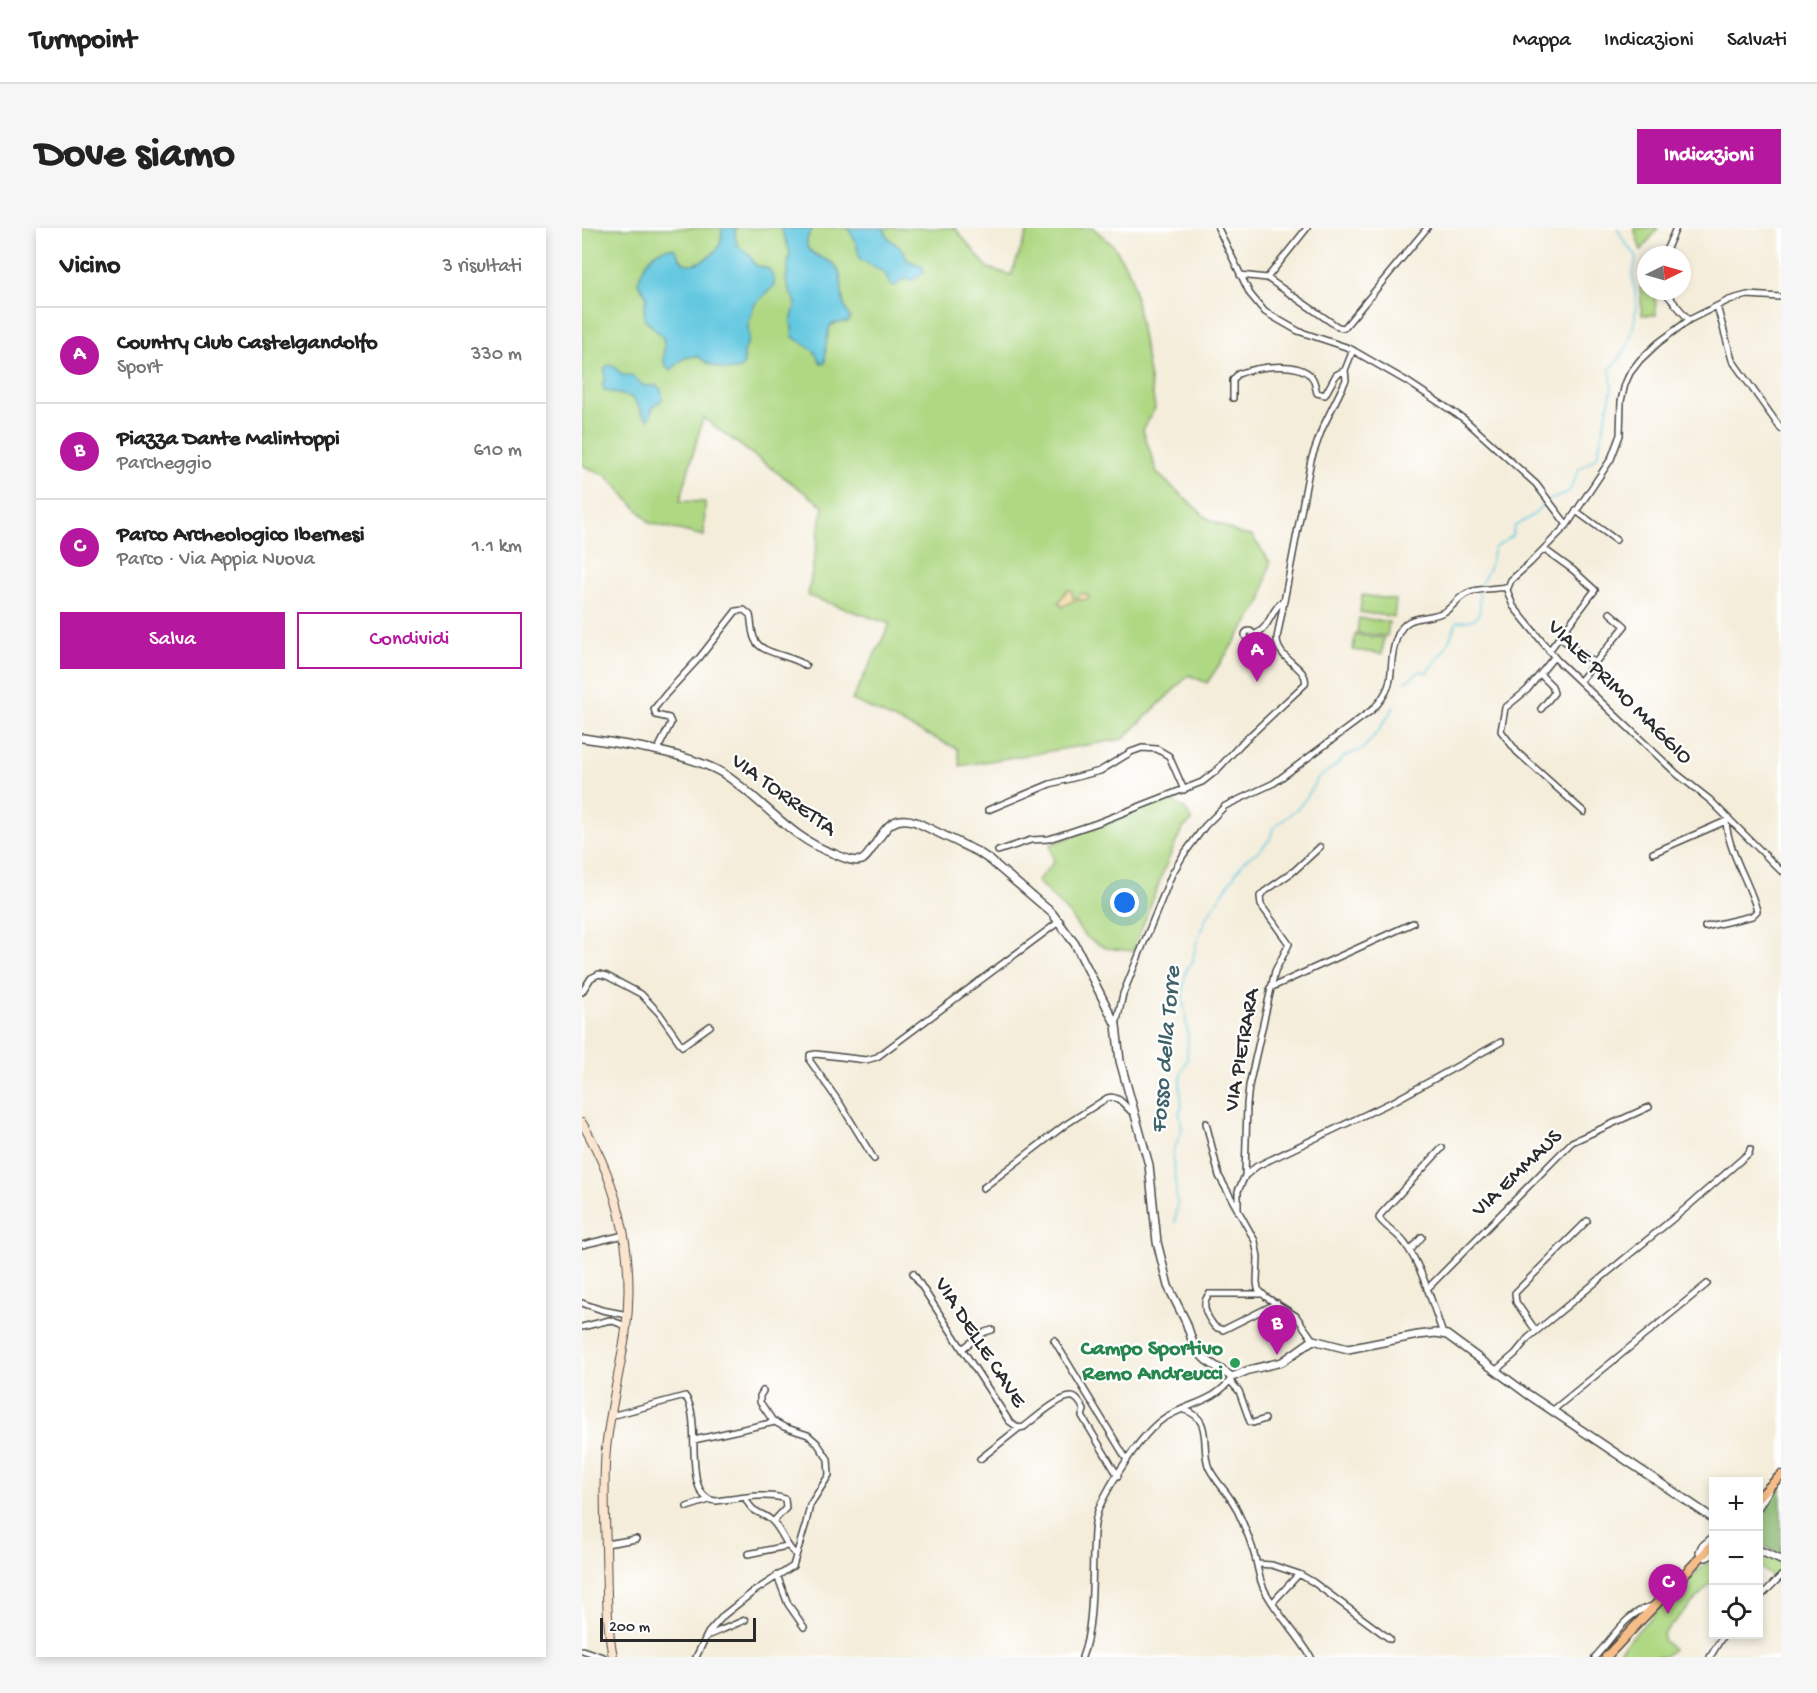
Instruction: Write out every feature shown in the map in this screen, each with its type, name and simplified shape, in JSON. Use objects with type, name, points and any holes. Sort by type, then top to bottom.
[{"type":"main road","points":[[582,1123],[609,1178],[624,1235],[628,1268],[628,1315],[611,1416],[605,1474],[608,1613],[613,1657]]},
{"type":"main road","points":[[1763,1493],[1781,1475]]},
{"type":"main road","points":[[1606,1657],[1709,1548]]},
{"type":"street","points":[[1218,228],[1254,299],[1271,317],[1298,332],[1341,344],[1353,350],[1408,382],[1466,421],[1531,479],[1567,525]]},
{"type":"street","points":[[1266,278],[1307,228]]},
{"type":"street","points":[[1240,275],[1266,278],[1338,327],[1344,328],[1427,228]]},
{"type":"street","points":[[1668,246],[1676,228]]},
{"type":"street","points":[[1116,1024],[1123,994],[1172,874],[1205,826],[1225,806],[1272,785],[1368,714],[1388,688],[1395,644],[1403,627],[1417,618],[1443,612],[1464,595],[1507,587],[1510,580],[1567,525],[1617,448],[1626,380],[1632,369],[1651,348],[1689,320],[1729,300],[1744,296],[1781,297]]},
{"type":"street","points":[[1672,300],[1689,320]]},
{"type":"street","points":[[1717,306],[1732,360],[1781,429]]},
{"type":"street","points":[[998,851],[1031,840],[1052,838],[1202,782],[1211,776],[1306,682],[1305,675],[1284,655],[1277,644],[1311,460],[1322,429],[1346,380],[1345,370],[1353,350]]},
{"type":"street","points":[[1233,398],[1234,379],[1241,372],[1284,366],[1294,367],[1311,375],[1317,393],[1322,396],[1327,393],[1336,375],[1345,370]]},
{"type":"street","points":[[1576,511],[1616,540]]},
{"type":"street","points":[[1544,549],[1573,570],[1595,590],[1549,651]]},
{"type":"street","name":"VIALE PRIMO MAGGIO","points":[[1507,587],[1513,606],[1554,657],[1677,774],[1707,797],[1781,871]]},
{"type":"street","points":[[1253,635],[1259,633],[1269,623],[1279,603],[1284,600]]},
{"type":"street","points":[[657,752],[671,723],[669,718],[656,715],[654,709],[700,657],[736,610],[744,610],[750,615],[753,635],[759,645],[784,657],[801,661],[806,666]]},
{"type":"street","points":[[1580,681],[1625,626],[1610,614]]},
{"type":"street","points":[[1560,638],[1595,663]]},
{"type":"street","points":[[1554,657],[1527,690],[1505,708],[1501,731],[1517,752],[1584,812]]},
{"type":"street","points":[[1540,674],[1553,688],[1554,693],[1541,709]]},
{"type":"street","name":"VIA TORRETTA","points":[[582,738],[657,752],[696,762],[718,771],[752,795],[810,843],[854,860],[865,858],[896,820],[916,822],[990,860],[1060,921],[1081,954],[1116,1024],[1120,1061],[1149,1165],[1157,1242],[1168,1286],[1186,1322],[1195,1349],[1231,1379]]},
{"type":"street","points":[[988,810],[1056,782],[1085,777],[1100,771],[1142,748],[1160,750],[1169,756],[1184,790]]},
{"type":"street","points":[[1653,853],[1728,820],[1741,872],[1757,911],[1752,916],[1705,927]]},
{"type":"street","name":"VIA PIETRARA","points":[[1238,1210],[1238,1191],[1245,1176],[1247,1100],[1270,988],[1276,966],[1289,944],[1262,906],[1261,895],[1294,872],[1320,847]]},
{"type":"street","points":[[874,1159],[811,1063],[810,1055],[866,1060],[876,1058],[1060,921]]},
{"type":"street","points":[[1270,988],[1413,923]]},
{"type":"street","points":[[582,992],[589,980],[599,974],[633,988],[656,1009],[682,1047],[710,1026]]},
{"type":"street","points":[[1245,1176],[1257,1166],[1396,1100],[1502,1042]]},
{"type":"street","points":[[983,1188],[1065,1125],[1107,1098],[1112,1096],[1118,1098],[1134,1114]]},
{"type":"street","name":"VIA EMMAUS","points":[[1427,1289],[1572,1142],[1649,1107]]},
{"type":"street","points":[[1206,1124],[1219,1176],[1255,1241],[1258,1257],[1257,1283],[1261,1294]]},
{"type":"street","points":[[1442,1148],[1380,1216],[1381,1221],[1399,1236],[1410,1251],[1443,1334]]},
{"type":"street","points":[[1495,1371],[1515,1354],[1524,1341],[1686,1208],[1749,1153],[1750,1149]]},
{"type":"street","points":[[1536,1331],[1516,1302],[1516,1292],[1587,1221]]},
{"type":"street","points":[[582,1245],[624,1235]]},
{"type":"street","points":[[1410,1251],[1422,1236]]},
{"type":"street","name":"VIA DELLE CAVE","points":[[913,1273],[1009,1421],[1019,1428]]},
{"type":"street","points":[[1552,1411],[1707,1284]]},
{"type":"street","points":[[1277,1303],[1223,1329],[1218,1329],[1213,1326],[1206,1314],[1204,1302],[1209,1294],[1261,1294],[1277,1303],[1298,1318],[1313,1340],[1348,1349],[1418,1335],[1443,1334],[1454,1339],[1552,1411],[1709,1516]]},
{"type":"street","points":[[582,1303],[628,1315]]},
{"type":"street","points":[[582,1327],[610,1320],[626,1326]]},
{"type":"street","points":[[962,1348],[985,1332],[992,1330]]},
{"type":"street","points":[[1054,1340],[1127,1460]]},
{"type":"street","points":[[1082,1657],[1088,1635],[1095,1522],[1100,1507],[1127,1460],[1154,1426],[1166,1417],[1214,1395],[1231,1379],[1249,1370],[1284,1361],[1313,1340]]},
{"type":"street","points":[[1231,1379],[1239,1391],[1250,1422],[1265,1419]]},
{"type":"street","points":[[697,1656],[706,1637],[727,1612],[793,1566],[810,1504],[814,1495],[827,1480],[830,1466],[823,1452],[812,1437],[775,1422],[761,1403],[760,1396],[763,1391]]},
{"type":"street","points":[[611,1416],[685,1396],[692,1414],[697,1486],[702,1496],[709,1500]]},
{"type":"street","name":"VIA DELLE CAVE","points":[[980,1459],[1019,1428],[1068,1396],[1074,1397],[1082,1405],[1084,1410],[1082,1416],[1118,1476]]},
{"type":"street","points":[[1184,1410],[1193,1412],[1198,1418],[1206,1443],[1207,1464],[1219,1485],[1234,1503],[1257,1564],[1262,1585],[1311,1657]]},
{"type":"street","points":[[694,1440],[775,1422]]},
{"type":"street","points":[[1763,1498],[1770,1486]]},
{"type":"street","points":[[687,1507],[709,1500],[777,1495],[786,1499],[786,1508],[773,1522]]},
{"type":"street","points":[[746,1499],[752,1510],[773,1522],[787,1546],[796,1556]]},
{"type":"street","points":[[606,1544],[636,1539]]},
{"type":"street","points":[[1709,1541],[1700,1552],[1702,1556],[1709,1556]]},
{"type":"street","points":[[748,1554],[787,1546]]},
{"type":"street","points":[[1763,1552],[1781,1560]]},
{"type":"street","points":[[1257,1564],[1272,1565],[1310,1580],[1390,1639]]},
{"type":"street","points":[[1273,1602],[1299,1574]]},
{"type":"street","points":[[777,1575],[788,1604],[804,1627]]},
{"type":"street","points":[[1763,1594],[1781,1576]]},
{"type":"street","points":[[1595,1657],[1626,1620],[1643,1608],[1654,1606]]},
{"type":"street","points":[[706,1637],[745,1620]]},
{"type":"street","points":[[1710,1657],[1721,1639]]},
{"type":"street","points":[[582,1650],[604,1657],[613,1657]]},
{"type":"green space","points":[[582,228],[955,228],[988,268],[1011,275],[1029,228],[1093,228],[1114,246],[1132,277],[1155,408],[1143,430],[1157,473],[1207,518],[1240,534],[1252,536],[1270,562],[1261,602],[1207,683],[1189,675],[1123,739],[960,766],[958,749],[852,700],[890,624],[808,596],[823,506],[703,418],[680,501],[705,502],[704,536],[650,523],[607,476],[582,465]]},
{"type":"green space","points":[[1634,228],[1658,228],[1645,246],[1639,246]]},
{"type":"green space","points":[[1641,300],[1655,300],[1656,315],[1642,315]]},
{"type":"green space","points":[[1362,595],[1396,600],[1394,617],[1360,612]]},
{"type":"green space","points":[[1359,618],[1389,622],[1387,636],[1357,633]]},
{"type":"green space","points":[[1355,635],[1384,638],[1382,654],[1353,650]]},
{"type":"green space","points":[[1169,798],[1186,810],[1192,821],[1182,829],[1133,951],[1106,948],[1083,934],[1069,914],[1037,881],[1054,862],[1050,845]]},
{"type":"green space","points":[[1781,1483],[1781,1555],[1763,1546],[1763,1506]]},
{"type":"green space","points":[[1763,1556],[1779,1561],[1780,1570],[1774,1579],[1763,1569]]},
{"type":"green space","points":[[1709,1563],[1709,1585],[1663,1634],[1663,1640],[1673,1649],[1664,1657],[1613,1657],[1672,1595],[1689,1584],[1691,1578]]},
{"type":"sand","points":[[1067,590],[1072,591],[1073,598],[1083,593],[1088,595],[1089,599],[1073,601],[1062,607],[1059,602]]},
{"type":"water","points":[[722,228],[736,228],[738,246],[749,254],[755,265],[769,269],[774,279],[774,286],[754,305],[748,325],[749,339],[744,352],[744,363],[740,369],[728,370],[717,367],[697,356],[684,358],[671,370],[664,360],[663,338],[645,320],[644,308],[647,296],[638,284],[642,271],[655,253],[668,248],[675,249],[682,261],[687,264],[697,263],[707,258],[719,246]]},
{"type":"water","points":[[781,228],[813,228],[807,238],[807,247],[816,255],[832,263],[839,272],[844,305],[850,318],[848,322],[835,323],[830,326],[825,363],[821,363],[814,351],[793,337],[791,321],[796,303],[786,280],[790,252]]},
{"type":"water","points":[[848,228],[884,228],[889,238],[905,254],[907,260],[922,266],[924,272],[913,280],[904,279],[895,286],[890,285],[885,273],[860,259],[856,243]]},
{"type":"water","points":[[608,365],[614,366],[622,375],[632,376],[644,386],[657,386],[661,390],[663,399],[653,407],[649,419],[645,417],[633,398],[605,390],[602,385],[605,380],[605,368]]},
{"type":"waterway","name":"Fosso della Torre","points":[[1549,500],[1570,490],[1579,469],[1597,457],[1612,388],[1610,369],[1627,347],[1633,329],[1636,301],[1633,274],[1636,255],[1626,244],[1617,228]]},
{"type":"waterway","name":"Fosso della Torre","points":[[1479,587],[1489,569],[1494,548],[1512,536],[1514,527],[1533,515],[1545,502]]},
{"type":"waterway","name":"Fosso della Torre","points":[[1405,682],[1421,671],[1426,673],[1445,649],[1457,622],[1472,620],[1479,614],[1479,592]]},
{"type":"waterway","name":"Fosso della Torre","points":[[1175,1223],[1177,1204],[1173,1152],[1182,1129],[1179,1112],[1182,1107],[1180,1086],[1181,1074],[1187,1060],[1188,1036],[1183,996],[1185,976],[1187,968],[1192,963],[1206,918],[1244,861],[1261,849],[1270,839],[1273,828],[1297,809],[1318,778],[1345,756],[1363,749],[1394,707]]},
{"type":"place","name":"Country Club Castelgandolfo","points":[[1257,682]]},
{"type":"place","name":"Piazza Dante Malintoppi","points":[[1277,1355]]},
{"type":"place","name":"Campo Sportivo Remo Andreucci","points":[[1235,1363]]},
{"type":"place","name":"Parco Archeologico Ibernesi","points":[[1668,1614]]}]
